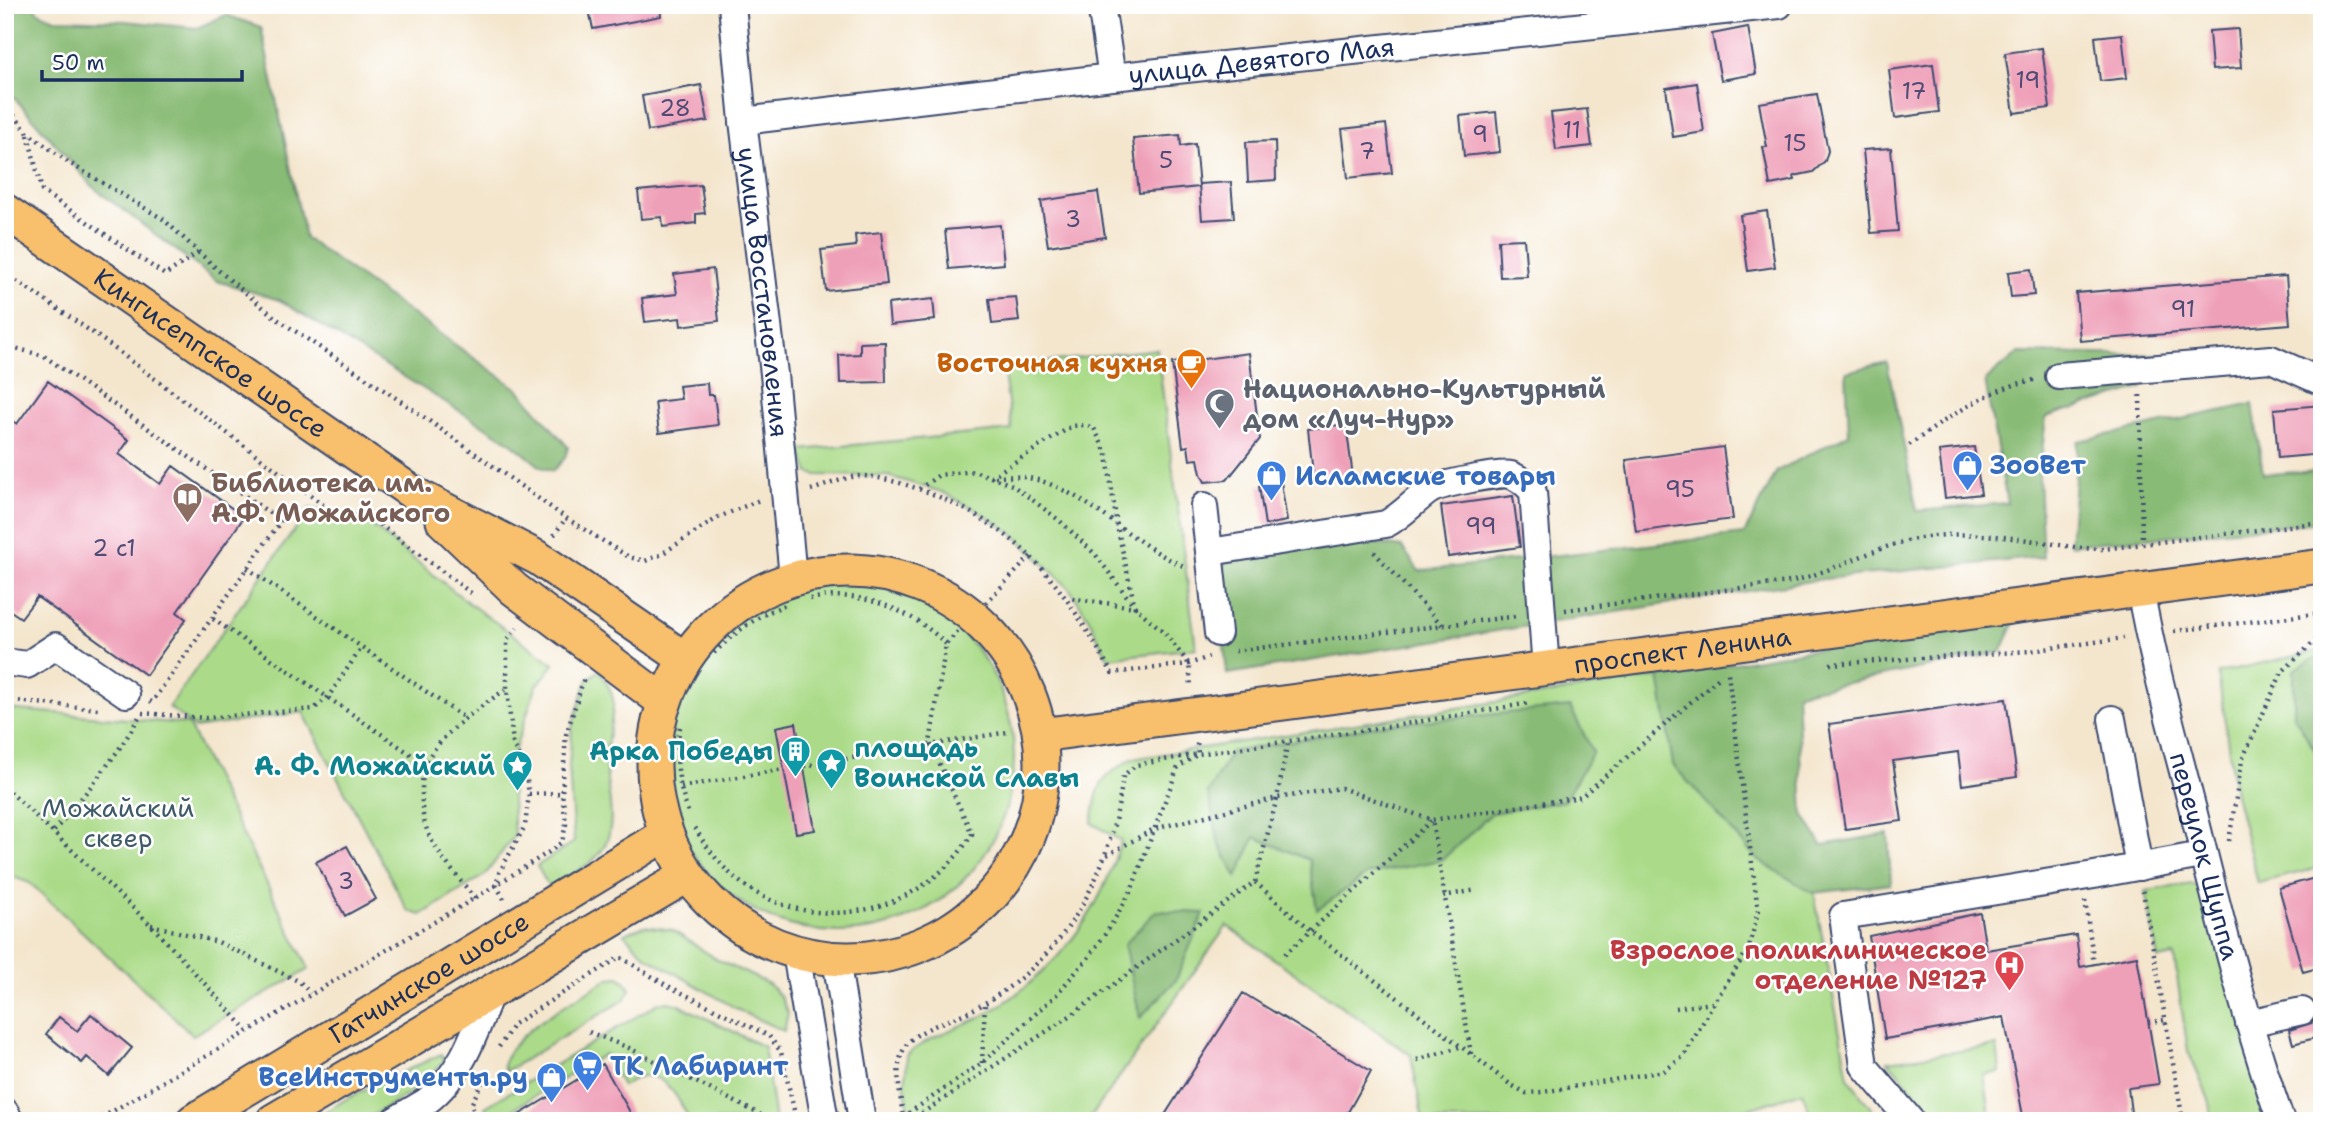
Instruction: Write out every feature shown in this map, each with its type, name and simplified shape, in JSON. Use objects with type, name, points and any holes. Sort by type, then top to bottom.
[{"type":"main road","name":"Кингисеппское шоссе","points":[[5,211],[416,495],[538,558],[698,658]]},
{"type":"main road","name":"Кингисеппское шоссе","points":[[416,495],[514,589],[673,711]]},
{"type":"main road","name":"проспект Ленина","points":[[1024,733],[1546,669],[2140,588],[2322,566]]},
{"type":"main road","points":[[829,571],[901,577],[934,590],[973,614],[1007,652],[1022,678],[1034,706],[1024,733],[1043,770],[1039,806],[1028,839],[1012,870],[991,898],[965,921],[936,939],[882,956],[836,959],[796,953],[770,943],[738,926],[710,903],[688,875],[683,826],[655,790],[654,746],[673,711],[671,684],[698,658],[711,626],[763,589],[798,593],[829,571]]},
{"type":"main road","name":"Гатчинское шоссе","points":[[193,1121],[683,826]]},
{"type":"main road","name":"Гатчинское шоссе","points":[[273,1121],[688,875]]},
{"type":"street","name":"улица Восстановления","points":[[732,5],[798,593]]},
{"type":"street","points":[[1101,5],[1112,78]]},
{"type":"street","name":"улица Девятого Мая","points":[[743,121],[1779,5]]},
{"type":"street","points":[[2059,376],[2271,359],[2322,382]]},
{"type":"street","points":[[1211,564],[1353,529],[1386,524],[1400,517],[1432,489],[1452,482],[1508,474],[1526,482],[1533,492],[1546,669]]},
{"type":"street","points":[[1204,506],[1224,646]]},
{"type":"street","name":"переулок Щуппа","points":[[2140,588],[2198,857],[2281,1121]]},
{"type":"street","points":[[5,662],[27,665],[55,646],[132,706]]},
{"type":"street","points":[[2112,719],[2138,867]]},
{"type":"street","points":[[1911,1121],[1864,1066],[1843,916],[2198,857]]},
{"type":"street","points":[[796,953],[825,1121]]},
{"type":"street","points":[[836,959],[862,1121]]},
{"type":"street","points":[[394,1121],[428,1100],[455,1072],[473,1039],[490,994]]},
{"type":"street","points":[[2249,1023],[2302,1011]]},
{"type":"street","points":[[5,1112],[10,1121]]},
{"type":"path","points":[[5,104],[28,133],[71,164],[163,219],[277,319],[411,408],[566,518],[629,557],[645,561],[660,555],[719,517],[763,499]]},
{"type":"path","points":[[28,133],[42,191],[165,275],[199,252]]},
{"type":"path","points":[[5,274],[99,337],[330,510],[374,520],[476,597]]},
{"type":"path","points":[[5,349],[8,346],[44,356],[281,521],[152,702],[132,706]]},
{"type":"path","points":[[2139,369],[2142,544]]},
{"type":"path","points":[[1909,445],[1974,401],[2015,384],[2059,376]]},
{"type":"path","points":[[990,477],[1062,430],[1084,425],[1094,428],[1107,455],[1117,526],[1135,607]]},
{"type":"path","points":[[919,489],[939,475],[974,471],[1012,485],[1060,521],[1095,554],[1135,607],[1163,631],[1189,664]]},
{"type":"path","points":[[808,491],[858,477],[891,481],[919,489],[999,528],[1031,556],[1067,598],[1112,673],[1189,664],[1224,646],[1443,625],[1789,582],[1888,545],[1926,537],[1966,534],[2015,538],[2081,549],[2322,522]]},
{"type":"path","points":[[990,477],[1024,477],[1049,485],[1081,499],[1117,526],[1182,565],[1211,564]]},
{"type":"path","points":[[1353,529],[1443,625]]},
{"type":"path","points":[[673,711],[683,826],[729,873],[752,890],[779,903],[807,911],[837,914],[866,911],[894,902],[920,889],[943,871],[963,849],[972,834],[930,743],[946,644],[1031,556]]},
{"type":"path","points":[[247,568],[466,719]]},
{"type":"path","points":[[698,658],[798,593],[876,602],[905,613],[932,630],[946,644]]},
{"type":"path","points":[[1067,598],[1135,607]]},
{"type":"path","points":[[1824,664],[2030,651],[2322,613]]},
{"type":"path","points":[[213,619],[425,764]]},
{"type":"path","points":[[507,620],[527,635]]},
{"type":"path","points":[[496,885],[499,873],[525,826],[529,794],[525,768],[513,743],[507,689],[507,640],[513,633]]},
{"type":"path","points":[[2198,857],[2228,842],[2242,760],[2283,672],[2322,634]]},
{"type":"path","points":[[132,706],[205,718],[314,709],[328,697],[362,647]]},
{"type":"path","points":[[1714,672],[1728,670]]},
{"type":"path","points":[[1106,855],[1154,830],[1277,798],[1341,788],[1432,820],[1581,797],[1728,670]]},
{"type":"path","points":[[1255,882],[1310,930],[1460,1047],[1526,1093],[1664,1071],[1684,1056],[1749,948],[1758,911],[1728,670]]},
{"type":"path","points":[[96,1121],[475,898],[562,842],[566,824],[562,793],[566,735],[585,675]]},
{"type":"path","points":[[475,898],[447,865],[431,839],[424,821],[421,812],[425,764],[447,736],[507,689]]},
{"type":"path","points":[[5,700],[101,709]]},
{"type":"path","points":[[1198,754],[1178,767],[1131,891],[1089,957],[1056,995],[982,1063],[903,1119],[898,1067],[905,1045],[923,1031],[955,1019],[1014,983],[1040,960],[1062,934],[1082,906],[1106,855],[1119,810],[1123,776],[1136,765],[1198,754],[1381,728],[1541,701]]},
{"type":"path","points":[[54,831],[128,737],[132,706]]},
{"type":"path","points":[[804,766],[930,743],[1024,733]]},
{"type":"path","points":[[910,1121],[1070,1016],[1255,882],[1277,798],[1288,741]]},
{"type":"path","points":[[681,788],[784,769]]},
{"type":"path","points":[[5,787],[151,925],[247,1030]]},
{"type":"path","points":[[529,794],[562,793]]},
{"type":"path","points":[[1432,820],[1471,1054]]},
{"type":"path","points":[[1282,957],[1432,820]]},
{"type":"path","points":[[2138,867],[2183,1121]]},
{"type":"path","points":[[1443,896],[1477,890]]},
{"type":"path","points":[[151,925],[218,942],[300,982],[310,993]]},
{"type":"path","points":[[496,1052],[514,1024],[621,957],[666,985],[769,1036],[781,1052],[796,1121]]},
{"type":"path","points":[[982,1063],[985,1003]]},
{"type":"path","points":[[1676,1008],[1714,1003]]},
{"type":"path","points":[[2148,1022],[2165,1020]]},
{"type":"path","points":[[589,1032],[629,1048],[773,1121]]},
{"type":"path","points":[[1418,1060],[1460,1047]]},
{"type":"path","points":[[480,1121],[471,1105],[486,1073]]},
{"type":"green space","points":[[5,5],[34,5],[38,12],[55,19],[124,21],[197,28],[226,15],[261,27],[305,238],[519,390],[568,447],[565,458],[553,471],[541,467],[510,442],[279,300],[217,281],[94,188],[5,87]]},
{"type":"green space","points":[[1157,349],[1196,648],[1108,658],[1088,617],[1069,588],[1011,532],[942,492],[888,476],[809,473],[801,450],[1012,430],[1003,367]]},
{"type":"green space","points":[[2018,353],[2171,355],[2141,388],[2046,417],[2039,477],[2043,557],[1823,579],[1227,674],[1218,586],[1225,560],[1346,540],[1402,547],[1419,571],[1744,534],[1777,471],[1849,434],[1846,372],[1887,362],[1917,511],[2007,503],[1985,381]]},
{"type":"green space","points":[[2253,404],[2263,474],[2322,471],[2322,522],[2070,545],[2078,441]]},
{"type":"green space","points":[[310,508],[371,525],[470,604],[554,664],[536,687],[510,764],[514,836],[485,875],[421,915],[408,911],[303,712],[195,728],[169,707]]},
{"type":"green space","points":[[839,582],[890,590],[921,603],[950,622],[974,646],[993,675],[1006,706],[1014,757],[1006,808],[993,839],[974,868],[950,892],[921,911],[890,924],[839,932],[788,924],[757,911],[728,892],[704,868],[685,839],[672,808],[664,757],[672,706],[685,675],[704,646],[728,622],[757,603],[788,590]]},
{"type":"green space","points":[[2018,615],[2001,652],[1797,693],[1803,814],[1822,845],[1888,834],[1891,884],[1813,893],[1758,860],[1673,765],[1659,676]]},
{"type":"green space","points":[[2322,650],[2322,867],[2258,883],[2235,794],[2218,673]]},
{"type":"green space","points":[[2322,654],[2322,762],[2294,716],[2294,670]]},
{"type":"green space","points":[[1771,659],[1848,1077],[1880,1121],[1813,1121],[1802,1092],[1711,1121],[1423,1121],[1411,1055],[1227,926],[1090,1118],[1072,1121],[911,1121],[905,1088],[907,1055],[935,1037],[988,1013],[1024,988],[1057,957],[1085,921],[1106,882],[1121,841],[1092,823],[1098,792],[1112,772],[1132,759]]},
{"type":"green space","points":[[599,670],[613,699],[606,753],[611,811],[609,834],[601,852],[595,858],[549,887],[537,866],[574,842],[569,767],[572,727],[587,681]]},
{"type":"green space","points":[[1570,707],[1593,752],[1564,801],[1492,813],[1442,860],[1368,874],[1317,910],[1309,860],[1255,837],[1237,877],[1219,844],[1208,793],[1231,752],[1380,725]]},
{"type":"green space","name":"Можайский сквер","points":[[5,709],[188,724],[309,969],[193,1035],[30,883],[5,874]]},
{"type":"green space","points":[[2192,884],[2203,889],[2271,1117],[2267,1121],[2212,1121],[2210,1102],[2188,1051],[2174,956],[2158,959],[2146,891]]},
{"type":"green space","points":[[1156,911],[1204,913],[1176,980],[1140,1018],[1124,944]]},
{"type":"green space","points":[[644,926],[672,930],[718,960],[769,984],[780,996],[788,1013],[784,1031],[746,1014],[647,957],[624,934]]},
{"type":"green space","points":[[619,977],[626,982],[630,990],[624,1000],[506,1071],[503,1065],[509,1052],[533,1027],[609,978]]},
{"type":"green space","points":[[659,1003],[680,1005],[764,1047],[775,1121],[690,1121],[672,1091],[659,1079],[643,1076],[622,1086],[605,1054],[493,1121],[485,1107]]},
{"type":"green space","points":[[1997,1046],[2000,1072],[1984,1075],[1991,1121],[1940,1121],[1888,1061]]},
{"type":"green space","points":[[441,1054],[444,1060],[425,1084],[363,1121],[310,1121],[348,1098]]},
{"type":"building","points":[[588,5],[660,5],[661,16],[593,29]]},
{"type":"building","points":[[1748,27],[1756,74],[1721,80],[1712,34]]},
{"type":"building","points":[[2238,29],[2241,68],[2212,70],[2209,31]]},
{"type":"building","points":[[2122,34],[2127,78],[2100,81],[2095,37]]},
{"type":"building","points":[[2042,48],[2050,108],[2014,113],[2005,53]]},
{"type":"building","points":[[1933,64],[1939,112],[1895,118],[1889,70]]},
{"type":"building","points":[[1697,83],[1704,132],[1673,137],[1666,88]]},
{"type":"building","points":[[701,85],[708,121],[648,131],[642,96]]},
{"type":"building","points":[[1817,94],[1828,151],[1825,161],[1813,172],[1794,176],[1795,180],[1770,185],[1759,103]]},
{"type":"building","points":[[1587,109],[1592,146],[1556,150],[1551,113]]},
{"type":"building","points":[[1496,112],[1500,152],[1464,156],[1460,116]]},
{"type":"building","points":[[1386,124],[1392,173],[1348,178],[1342,129]]},
{"type":"building","points":[[1180,135],[1181,146],[1195,144],[1199,187],[1139,193],[1133,139]]},
{"type":"building","points":[[1275,141],[1276,180],[1248,182],[1246,142]]},
{"type":"building","points":[[1891,148],[1898,231],[1871,233],[1863,150]]},
{"type":"building","points":[[1231,182],[1234,218],[1202,220],[1199,184]]},
{"type":"building","points":[[701,185],[705,213],[696,214],[696,223],[663,227],[662,217],[641,219],[638,191]]},
{"type":"building","points":[[1098,192],[1105,237],[1048,246],[1041,201]]},
{"type":"building","points":[[1767,211],[1775,267],[1748,271],[1740,215]]},
{"type":"building","points":[[1000,225],[1004,264],[949,269],[945,230]]},
{"type":"building","points":[[881,232],[887,284],[826,291],[821,250],[856,246],[855,235]]},
{"type":"building","points":[[1524,239],[1527,276],[1500,277],[1498,240]]},
{"type":"building","points":[[713,269],[719,321],[681,326],[680,318],[645,322],[642,298],[677,294],[674,274]]},
{"type":"building","points":[[2031,269],[2034,295],[2011,297],[2008,272]]},
{"type":"building","points":[[2286,276],[2290,324],[2080,341],[2076,293]]},
{"type":"building","points":[[1016,297],[1019,321],[992,324],[989,299]]},
{"type":"building","points":[[933,299],[935,320],[890,325],[888,304]]},
{"type":"building","points":[[885,342],[886,382],[840,383],[839,355],[860,354],[860,343]]},
{"type":"building","name":"Национально-Культурный дом «Луч-Нур»","points":[[1249,353],[1260,439],[1227,480],[1205,482],[1198,459],[1190,460],[1188,446],[1183,447],[1172,363]]},
{"type":"building","points":[[48,381],[129,440],[119,454],[160,484],[173,466],[237,512],[242,520],[177,612],[186,619],[146,675],[37,597],[21,618],[5,607],[5,416],[17,424]]},
{"type":"building","points":[[707,383],[708,395],[714,395],[718,425],[659,433],[655,402],[681,399],[679,386]]},
{"type":"building","points":[[2322,405],[2322,454],[2278,458],[2274,409]]},
{"type":"building","points":[[1346,424],[1353,477],[1314,482],[1308,429]]},
{"type":"building","points":[[1723,447],[1733,519],[1636,532],[1626,460]]},
{"type":"building","points":[[1974,447],[1981,494],[1945,498],[1939,451]]},
{"type":"building","points":[[1281,482],[1287,521],[1265,525],[1259,486]]},
{"type":"building","points":[[1513,496],[1520,547],[1448,557],[1441,506]]},
{"type":"building","points":[[2006,699],[2017,777],[1962,785],[1958,752],[1893,761],[1902,821],[1845,829],[1829,724]]},
{"type":"building","name":"Арка Победы","points":[[796,723],[815,830],[796,833],[776,727]]},
{"type":"building","points":[[347,846],[376,899],[345,916],[316,862]]},
{"type":"building","points":[[2322,876],[2322,967],[2303,972],[2279,888]]},
{"type":"building","name":"Взрослое поликлиническое отделение №127","points":[[1980,913],[1986,950],[2076,935],[2080,967],[2137,956],[2159,1084],[2128,1088],[2132,1121],[2024,1121],[2004,1017],[1885,1039],[1869,936]]},
{"type":"building","points":[[1243,993],[1371,1071],[1343,1121],[1161,1121]]},
{"type":"building","points":[[2319,1012],[2322,1036],[2293,1044],[2289,1030],[2312,1023]]},
{"type":"building","points":[[91,1014],[132,1048],[109,1076],[87,1057],[82,1063],[46,1034],[59,1017],[77,1031]]},
{"type":"building","name":"ТК Лабиринт","points":[[603,1064],[635,1121],[509,1121]]},
{"type":"place","name":"Восточная кухня","points":[[1191,390]]},
{"type":"place","name":"Национально-Культурный дом «Луч-Нур»","points":[[1220,431]]},
{"type":"place","name":"ЗооВет","points":[[1967,492]]},
{"type":"place","name":"Исламские товары","points":[[1272,503]]},
{"type":"place","name":"Библиотека им. А.Ф. Можайского","points":[[188,525]]},
{"type":"place","name":"Арка Победы","points":[[796,778]]},
{"type":"place","name":"площадь Воинской Славы","points":[[831,790]]},
{"type":"place","name":"А. Ф. Можайский","points":[[518,793]]},
{"type":"place","name":"Взрослое поликлиническое отделение №127","points":[[2010,992]]},
{"type":"place","name":"ТК Лабиринт","points":[[587,1093]]},
{"type":"place","name":"ВсеИнструменты.ру","points":[[551,1104]]}]
